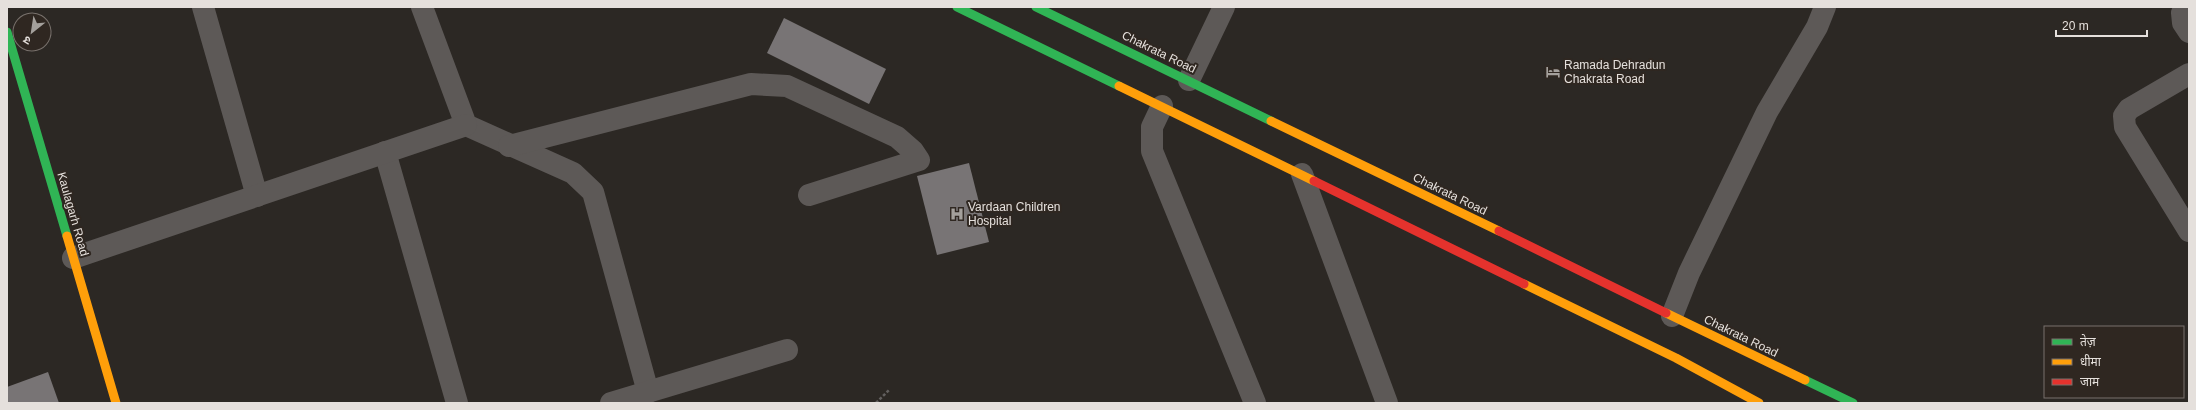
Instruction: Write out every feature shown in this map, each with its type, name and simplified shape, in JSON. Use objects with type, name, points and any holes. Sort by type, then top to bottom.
[{"type":"main road","points":[[957,7],[1302,174],[1676,358],[1759,403]]},
{"type":"main road","name":"Chakrata Road","points":[[1036,7],[1853,403]]},
{"type":"main road","name":"Kaulagarh Road","points":[[7,32],[116,403]]},
{"type":"street","points":[[202,7],[257,196]]},
{"type":"street","points":[[422,7],[466,124],[509,146],[573,173],[593,192],[648,392]]},
{"type":"street","points":[[1189,80],[1224,7]]},
{"type":"street","points":[[1672,316],[1689,273],[1761,124],[1817,27],[1825,7]]},
{"type":"street","points":[[2189,7],[2182,13],[2183,23],[2189,32]]},
{"type":"street","points":[[2189,74],[2129,109],[2124,116],[2125,127],[2189,231]]},
{"type":"street","points":[[509,146],[751,84],[787,86],[794,89],[897,137],[913,151],[919,160],[809,196]]},
{"type":"street","points":[[1162,106],[1152,127],[1152,151],[1255,403]]},
{"type":"street","points":[[73,258],[466,124]]},
{"type":"street","points":[[386,152],[457,403]]},
{"type":"street","points":[[1302,174],[1387,403]]},
{"type":"street","points":[[611,403],[787,350]]},
{"type":"path","points":[[876,403],[890,389]]},
{"type":"building","points":[[784,18],[886,69],[869,104],[767,53]]},
{"type":"building","points":[[969,163],[989,242],[937,255],[917,176]]},
{"type":"building","points":[[48,372],[59,403],[7,403],[7,387]]},
{"type":"traffic: fast","points":[[957,7],[1119,86]]},
{"type":"traffic: fast","points":[[1036,7],[1271,121]]},
{"type":"traffic: fast","points":[[7,32],[67,236]]},
{"type":"traffic: fast","points":[[1805,380],[1853,403]]},
{"type":"traffic: slow","points":[[1119,86],[1314,181]]},
{"type":"traffic: slow","points":[[1271,121],[1499,231]]},
{"type":"traffic: slow","points":[[67,236],[116,403]]},
{"type":"traffic: slow","points":[[1524,284],[1676,358],[1759,403]]},
{"type":"traffic: slow","points":[[1666,313],[1805,380]]},
{"type":"traffic: jam","points":[[1314,181],[1524,284]]},
{"type":"traffic: jam","points":[[1499,231],[1666,313]]},
{"type":"place","name":"Ramada Dehradun Chakrata Road","points":[[1553,72]]},
{"type":"place","name":"Vardaan Children Hospital","points":[[957,214]]}]
